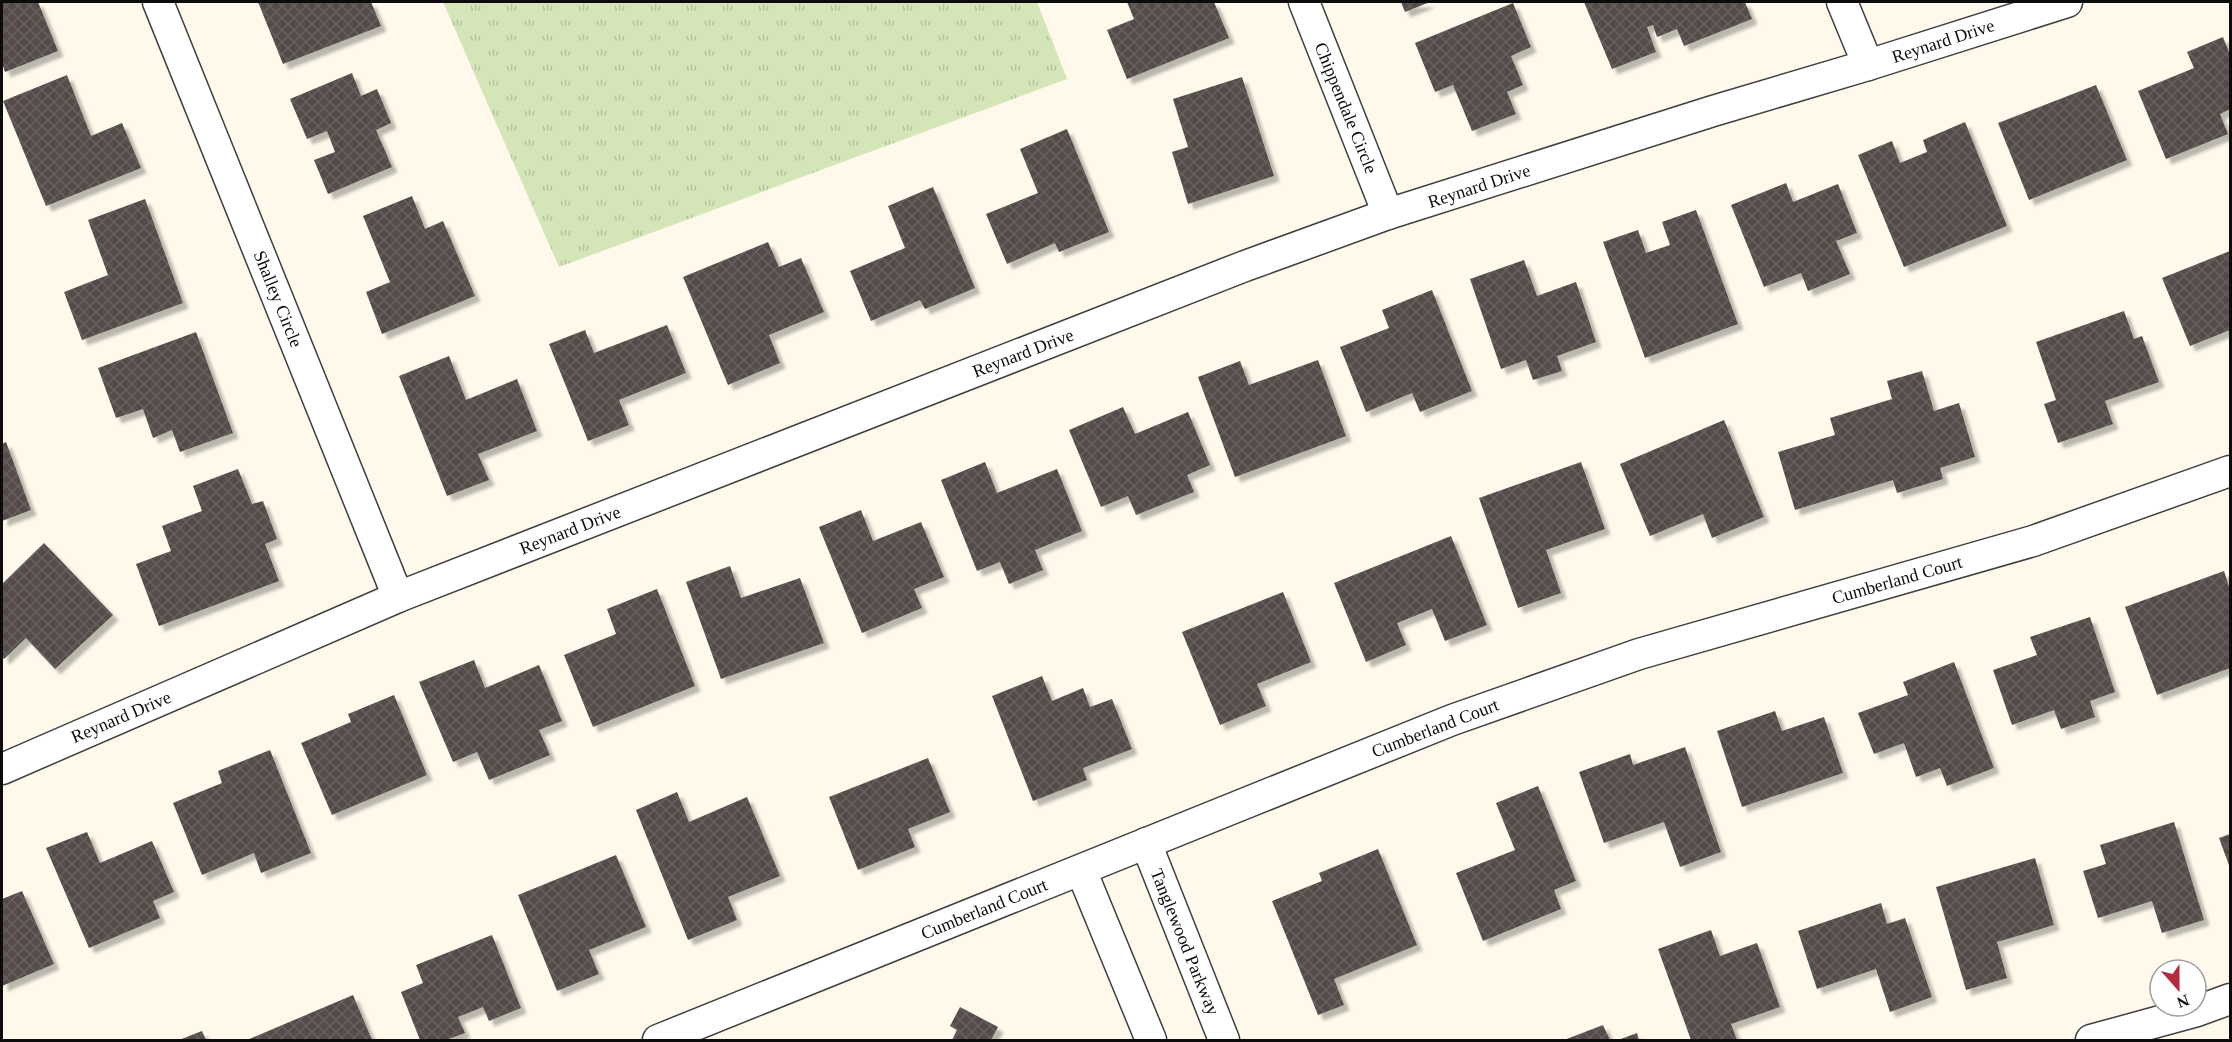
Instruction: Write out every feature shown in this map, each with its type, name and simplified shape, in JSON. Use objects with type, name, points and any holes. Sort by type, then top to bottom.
[{"type":"street","name":"Shalley Circle","points":[[158,2],[398,597]]},
{"type":"street","name":"Chippendale Circle","points":[[1304,2],[1388,214]]},
{"type":"street","points":[[1842,2],[1868,65]]},
{"type":"street","name":"Reynard Drive","points":[[2,769],[398,597],[1245,266],[1388,214],[2067,2]]},
{"type":"street","name":"Cumberland Court","points":[[658,1041],[1452,720],[1639,654],[2032,541],[2230,471]]},
{"type":"street","name":"Tanglewood Parkway","points":[[1146,843],[1224,1041]]},
{"type":"street","points":[[1081,870],[1151,1041]]},
{"type":"street","points":[[2091,1041],[2197,1011],[2230,999]]},
{"type":"green space","points":[[443,2],[1037,2],[1067,79],[559,267]]},
{"type":"building","points":[[2,2],[38,2],[58,51],[5,72],[2,63]]},
{"type":"building","points":[[258,2],[371,2],[381,26],[283,64]]},
{"type":"building","points":[[1127,2],[1214,2],[1229,38],[1127,79],[1107,30],[1134,19]]},
{"type":"building","points":[[1401,2],[1430,2],[1405,12]]},
{"type":"building","points":[[1584,2],[1745,2],[1752,19],[1684,46],[1677,29],[1657,37],[1653,25],[1647,27],[1656,52],[1612,69]]},
{"type":"building","points":[[1513,3],[1531,47],[1511,56],[1523,85],[1507,92],[1516,114],[1472,131],[1453,85],[1435,92],[1415,43]]},
{"type":"building","points":[[2223,37],[2230,55],[2230,109],[2220,114],[2228,134],[2166,159],[2138,91],[2194,68],[2187,52]]},
{"type":"building","points":[[352,73],[361,96],[377,89],[391,123],[376,130],[392,167],[328,194],[314,160],[335,152],[327,131],[307,139],[290,99]]},
{"type":"building","points":[[67,75],[91,136],[122,123],[141,168],[46,206],[3,101]]},
{"type":"building","points":[[1242,77],[1274,176],[1188,204],[1172,152],[1188,147],[1173,99]]},
{"type":"building","points":[[2096,85],[2127,160],[2029,200],[1998,123]]},
{"type":"building","points":[[1965,122],[2007,226],[1904,267],[1858,155],[1892,141],[1900,163],[1927,152],[1923,140]]},
{"type":"building","points":[[1067,129],[1109,232],[1059,252],[1055,243],[1007,264],[986,214],[1038,193],[1020,149]]},
{"type":"building","points":[[1786,183],[1793,202],[1838,184],[1857,233],[1836,241],[1850,274],[1808,291],[1801,273],[1764,287],[1731,205]]},
{"type":"building","points":[[933,187],[975,288],[925,309],[920,300],[871,321],[850,271],[905,248],[888,206]]},
{"type":"building","points":[[412,196],[425,229],[443,221],[475,296],[382,334],[366,292],[390,282],[363,216]]},
{"type":"building","points":[[145,199],[183,303],[82,340],[64,292],[108,275],[88,220]]},
{"type":"building","points":[[1696,210],[1738,324],[1645,358],[1603,242],[1638,230],[1646,253],[1670,245],[1662,222]]},
{"type":"building","points":[[768,242],[779,267],[801,258],[824,312],[769,335],[780,363],[728,385],[683,277]]},
{"type":"building","points":[[2230,251],[2230,330],[2190,346],[2162,278]]},
{"type":"building","points":[[1524,260],[1537,296],[1576,282],[1596,342],[1557,356],[1562,371],[1533,380],[1526,360],[1501,369],[1470,279]]},
{"type":"building","points":[[1432,290],[1472,391],[1420,412],[1412,393],[1366,412],[1340,347],[1389,328],[1382,310]]},
{"type":"building","points":[[2124,311],[2134,339],[2142,336],[2159,382],[2105,401],[2113,424],[2058,443],[2044,404],[2056,400],[2036,342]]},
{"type":"building","points":[[667,325],[686,373],[619,400],[629,425],[588,441],[549,344],[585,330],[594,353]]},
{"type":"building","points":[[196,332],[233,433],[180,452],[172,430],[153,438],[143,409],[116,418],[98,368]]},
{"type":"building","points":[[449,356],[466,400],[517,379],[537,431],[478,454],[489,480],[447,496],[399,376]]},
{"type":"building","points":[[1318,360],[1346,436],[1235,477],[1198,377],[1240,361],[1249,385]]},
{"type":"building","points":[[1922,371],[1934,411],[1959,403],[1975,457],[1940,468],[1943,479],[1897,493],[1893,480],[1795,510],[1778,452],[1835,435],[1830,418],[1892,399],[1887,381]]},
{"type":"building","points":[[1123,407],[1135,434],[1188,412],[1210,465],[1187,475],[1194,492],[1136,515],[1128,496],[1101,507],[1069,430]]},
{"type":"building","points":[[1724,420],[1764,517],[1712,538],[1703,514],[1650,536],[1620,464]]},
{"type":"building","points":[[6,442],[31,510],[2,521],[2,444]]},
{"type":"building","points":[[985,462],[997,493],[1057,469],[1082,531],[1035,550],[1043,570],[1009,584],[1000,562],[977,571],[941,480]]},
{"type":"building","points":[[1581,462],[1605,529],[1546,550],[1561,593],[1518,608],[1479,498]]},
{"type":"building","points":[[238,469],[252,504],[263,501],[277,539],[265,544],[279,581],[159,626],[136,564],[171,551],[162,526],[202,511],[193,486]]},
{"type":"building","points":[[861,510],[873,541],[921,522],[944,577],[914,589],[922,608],[862,633],[819,527]]},
{"type":"building","points":[[1451,536],[1487,625],[1445,641],[1432,609],[1397,623],[1406,645],[1366,662],[1334,583]]},
{"type":"building","points":[[44,543],[113,615],[55,669],[26,638],[4,659],[2,656],[2,584]]},
{"type":"building","points":[[730,566],[741,598],[800,578],[824,643],[721,679],[686,582]]},
{"type":"building","points":[[2224,571],[2230,590],[2230,668],[2157,695],[2125,607]]},
{"type":"building","points":[[657,589],[695,686],[593,727],[564,655],[616,634],[607,609]]},
{"type":"building","points":[[1283,592],[1311,662],[1257,684],[1266,706],[1220,725],[1182,632]]},
{"type":"building","points":[[2090,617],[2115,692],[2090,701],[2095,717],[2061,729],[2054,710],[2012,725],[1993,670],[2037,655],[2030,637]]},
{"type":"building","points":[[474,660],[485,688],[539,665],[562,721],[539,730],[550,755],[489,780],[477,752],[453,762],[419,682]]},
{"type":"building","points":[[1954,662],[1994,768],[1947,786],[1940,768],[1916,777],[1904,743],[1874,754],[1858,713],[1908,695],[1903,682]]},
{"type":"building","points":[[1042,676],[1052,701],[1083,688],[1090,707],[1112,699],[1132,749],[1083,768],[1087,780],[1033,801],[992,696]]},
{"type":"building","points":[[394,695],[427,775],[332,815],[301,743],[351,722],[348,714]]},
{"type":"building","points":[[1775,711],[1782,731],[1824,717],[1843,773],[1742,807],[1717,731]]},
{"type":"building","points":[[1685,747],[1721,852],[1680,867],[1664,822],[1604,843],[1579,772],[1630,754],[1633,765]]},
{"type":"building","points":[[270,750],[311,853],[261,873],[254,853],[202,875],[173,803],[222,783],[218,771]]},
{"type":"building","points":[[928,758],[950,812],[908,829],[915,847],[858,870],[829,797]]},
{"type":"building","points":[[1538,786],[1576,881],[1554,890],[1561,909],[1483,941],[1456,873],[1515,850],[1496,803]]},
{"type":"building","points":[[677,792],[689,822],[747,797],[780,876],[728,897],[737,920],[688,940],[636,810]]},
{"type":"building","points":[[2174,822],[2204,920],[2162,933],[2152,901],[2098,918],[2083,871],[2106,864],[2100,845]]},
{"type":"building","points":[[87,832],[100,863],[152,841],[174,892],[153,901],[160,918],[89,948],[46,848]]},
{"type":"building","points":[[2230,834],[2230,868],[2219,838]]},
{"type":"building","points":[[1378,849],[1417,945],[1334,979],[1344,1005],[1318,1015],[1272,901],[1322,881],[1319,873]]},
{"type":"building","points":[[616,855],[646,927],[589,950],[599,974],[557,991],[518,895]]},
{"type":"building","points":[[2035,858],[2054,925],[1997,942],[2007,978],[1966,990],[1936,887]]},
{"type":"building","points":[[22,891],[54,964],[2,986],[2,899]]},
{"type":"building","points":[[1881,903],[1887,924],[1905,918],[1932,997],[1890,1012],[1876,969],[1817,989],[1798,931]]},
{"type":"building","points":[[1711,930],[1720,956],[1757,943],[1780,1007],[1731,1024],[1737,1040],[1691,1040],[1658,949]]},
{"type":"building","points":[[492,935],[521,1008],[489,1021],[483,1007],[458,1017],[465,1033],[446,1040],[420,1040],[401,992],[423,983],[416,965]]},
{"type":"building","points":[[353,995],[372,1040],[247,1040]]},
{"type":"building","points":[[960,1007],[998,1027],[991,1040],[952,1040],[957,1030],[950,1026]]},
{"type":"building","points":[[1603,1025],[1610,1040],[1564,1040]]},
{"type":"building","points":[[202,1031],[206,1040],[179,1040]]},
{"type":"building","points":[[1637,1033],[1639,1040],[1618,1040]]}]
